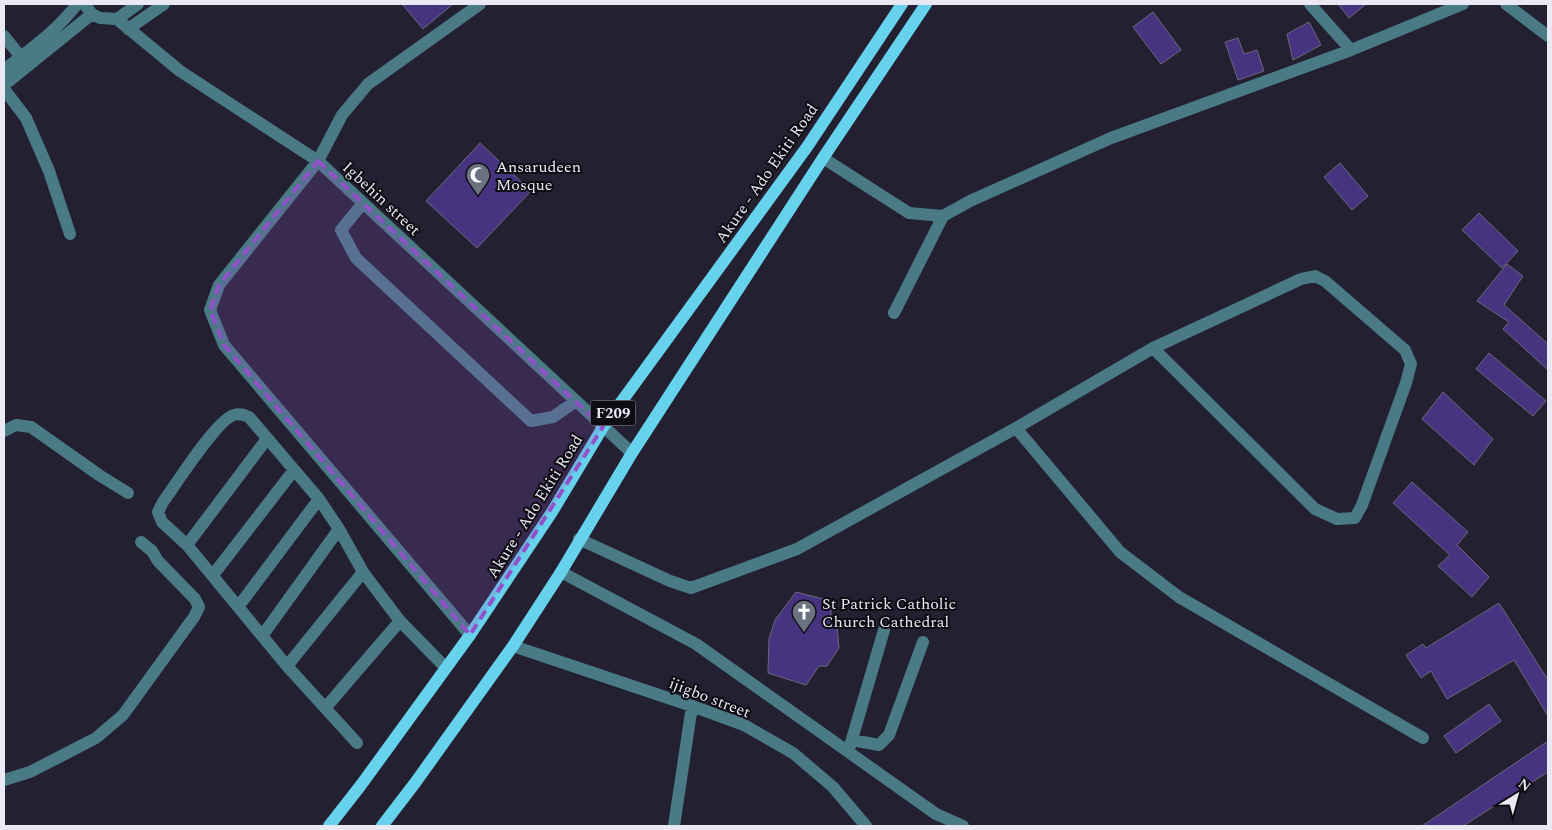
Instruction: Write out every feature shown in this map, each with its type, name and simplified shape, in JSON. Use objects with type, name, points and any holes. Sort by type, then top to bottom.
[{"type":"main road","name":"Akure - Ado Ekiti Road","points":[[329,826],[470,635],[552,512],[603,427],[807,147],[902,4]]},
{"type":"main road","name":"F209","points":[[382,826],[514,646],[632,453],[823,158],[926,4]]},
{"type":"street","points":[[4,70],[55,29],[77,4]]},
{"type":"street","points":[[4,85],[88,9],[100,18],[117,19],[138,4]]},
{"type":"street","points":[[128,29],[164,4]]},
{"type":"street","points":[[470,635],[224,345],[210,310],[219,285],[318,161],[342,115],[368,84],[480,4]]},
{"type":"street","points":[[1310,4],[1351,50]]},
{"type":"street","points":[[823,158],[909,213],[943,216],[970,201],[1111,138],[1351,50],[1463,4]]},
{"type":"street","points":[[1506,4],[1548,36]]},
{"type":"street","name":"Igbehin street","points":[[117,19],[180,72],[318,161],[632,453]]},
{"type":"street","points":[[4,36],[20,57]]},
{"type":"street","points":[[4,90],[26,118],[49,171],[70,234]]},
{"type":"street","points":[[363,203],[340,230],[356,258],[531,421],[553,417],[576,401]]},
{"type":"street","points":[[894,313],[943,216]]},
{"type":"street","points":[[579,539],[670,581],[691,588],[798,549],[1016,428],[1154,348],[1301,278],[1315,276],[1325,281],[1405,350],[1411,364],[1406,383],[1362,505],[1355,518],[1336,519],[1315,509],[1154,348]]},
{"type":"street","points":[[357,743],[287,666],[187,545],[162,522],[158,512],[162,502],[220,424],[233,415],[242,414],[249,418],[266,440],[319,499],[339,529],[362,572],[400,621],[446,668]]},
{"type":"street","points":[[4,432],[16,425],[31,426],[99,475],[128,493]]},
{"type":"street","points":[[1016,428],[1120,552],[1171,591],[1423,738]]},
{"type":"street","points":[[187,545],[266,440]]},
{"type":"street","points":[[213,575],[294,470]]},
{"type":"street","points":[[238,607],[319,499]]},
{"type":"street","points":[[262,636],[339,529]]},
{"type":"street","points":[[4,780],[30,772],[96,738],[123,715],[194,617],[199,607],[194,599],[158,561],[152,551],[141,542]]},
{"type":"street","points":[[287,666],[362,572]]},
{"type":"street","points":[[561,572],[696,644],[936,814],[963,826]]},
{"type":"street","points":[[326,707],[400,621]]},
{"type":"street","points":[[848,753],[884,630]]},
{"type":"street","points":[[852,740],[879,745],[889,734],[923,642]]},
{"type":"street","name":"ijigbo street","points":[[514,646],[744,725],[793,752],[833,787],[866,826]]},
{"type":"street","points":[[674,826],[692,706]]},
{"type":"highlighted area","points":[[318,161],[603,427],[470,635],[224,345],[210,310],[219,285]]},
{"type":"building","points":[[402,4],[453,4],[423,29]]},
{"type":"building","points":[[1338,4],[1366,4],[1349,18]]},
{"type":"building","points":[[1153,12],[1181,50],[1161,64],[1133,27]]},
{"type":"building","points":[[1309,22],[1321,45],[1293,60],[1287,34]]},
{"type":"building","points":[[1238,38],[1244,54],[1257,50],[1264,71],[1238,80],[1225,42]]},
{"type":"building","name":"Ansarudeen Mosque","points":[[480,143],[531,191],[477,248],[426,201]]},
{"type":"building","points":[[1340,163],[1368,196],[1352,210],[1324,177]]},
{"type":"building","points":[[1479,213],[1518,251],[1502,268],[1462,230]]},
{"type":"building","points":[[1507,264],[1523,276],[1504,305],[1548,344],[1548,370],[1503,329],[1509,322],[1477,301]]},
{"type":"building","points":[[1489,353],[1546,401],[1533,416],[1476,369]]},
{"type":"building","points":[[1443,392],[1493,439],[1474,465],[1422,419]]},
{"type":"building","points":[[1412,482],[1468,532],[1457,545],[1489,577],[1472,597],[1438,566],[1450,555],[1393,503]]},
{"type":"building","name":"St Patrick Catholic Church Cathedral","points":[[796,592],[831,601],[831,626],[837,627],[839,648],[827,666],[819,666],[806,685],[768,673],[769,639],[775,620]]},
{"type":"building","points":[[1499,603],[1548,680],[1548,716],[1514,660],[1447,699],[1431,671],[1421,678],[1406,655],[1423,644],[1426,648]]},
{"type":"building","points":[[1489,704],[1501,721],[1456,753],[1444,736]]},
{"type":"building","points":[[1548,741],[1548,772],[1463,826],[1422,826]]},
{"type":"place","name":"Ansarudeen Mosque","points":[[478,196]]},
{"type":"place","name":"St Patrick Catholic Church Cathedral","points":[[804,633]]}]
